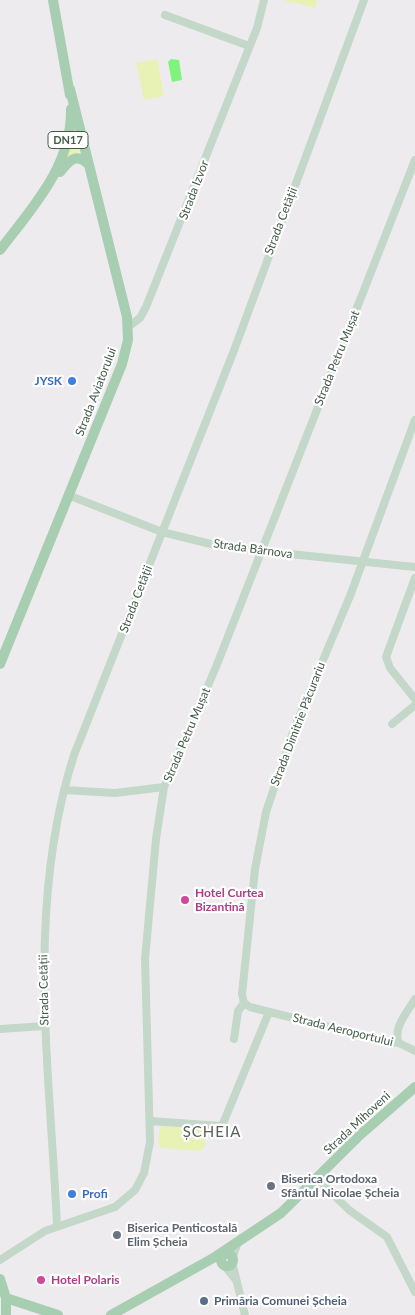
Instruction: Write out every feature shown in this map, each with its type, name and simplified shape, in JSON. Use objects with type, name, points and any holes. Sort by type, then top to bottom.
[{"type":"main road","name":"DN17","points":[[0,250],[48,187],[68,140],[70,89],[53,0]]},
{"type":"main road","name":"Strada Aviatorului","points":[[0,664],[122,364],[128,328],[70,89]]},
{"type":"main road","points":[[48,187],[72,158],[82,158],[88,164]]},
{"type":"main road","name":"Strada Mihoveni","points":[[111,1315],[206,1262],[226,1259],[238,1242],[281,1213],[360,1135],[415,1087]]},
{"type":"main road","points":[[0,1278],[6,1298],[6,1315]]},
{"type":"main road","points":[[6,1298],[58,1315]]},
{"type":"street","name":"Strada Izvor","points":[[128,328],[140,318],[146,307],[260,20],[264,0]]},
{"type":"street","name":"Strada Cetății","points":[[57,1226],[45,1026],[45,921],[57,826],[64,790],[74,755],[233,353],[364,0]]},
{"type":"street","points":[[165,15],[249,46]]},
{"type":"street","name":"Strada Petru Mușat","points":[[0,1260],[57,1226],[114,1207],[135,1190],[148,1161],[150,1121],[145,959],[156,839],[164,787],[212,676],[415,160]]},
{"type":"street","name":"Strada Dimitrie Păcurariu","points":[[234,1039],[238,1010],[244,1003],[242,994],[252,893],[266,812],[294,729],[362,562],[415,420]]},
{"type":"street","name":"Strada Bârnova","points":[[68,496],[162,532],[223,547],[415,568]]},
{"type":"street","points":[[415,578],[386,657],[390,668],[415,699]]},
{"type":"street","points":[[392,724],[415,705]]},
{"type":"street","points":[[64,790],[115,793],[164,787]]},
{"type":"street","name":"Strada Aeroportului","points":[[400,1043],[397,1038],[398,1029],[415,1000]]},
{"type":"street","name":"Strada Aeroportului","points":[[244,1003],[269,1012],[384,1042],[400,1043]]},
{"type":"street","points":[[150,1121],[222,1126],[269,1012]]},
{"type":"street","points":[[0,1028],[45,1026]]},
{"type":"street","points":[[400,1043],[415,1051]]},
{"type":"street","points":[[317,1179],[349,1210],[387,1237],[415,1292]]},
{"type":"street","points":[[226,1259],[240,1288],[245,1315]]},
{"type":"shaded area","points":[[282,0],[317,0],[315,8]]},
{"type":"shaded area","points":[[157,59],[164,96],[144,100],[136,63]]},
{"type":"shaded area","points":[[171,59],[179,60],[182,80],[172,82],[168,62]]},
{"type":"shaded area","points":[[73,118],[85,156],[78,152],[65,159]]},
{"type":"shaded area","points":[[160,1126],[205,1129],[205,1148],[199,1151],[162,1148],[158,1144]]},
{"type":"place","name":"JYSK","points":[[72,381]]},
{"type":"place","name":"Hotel Curtea Bizantină","points":[[185,900]]},
{"type":"place","name":"Biserica Ortodoxa Sfântul Nicolae Șcheia","points":[[271,1186]]},
{"type":"place","name":"Profi","points":[[72,1194]]},
{"type":"place","name":"Biserica Penticostală Elim Șcheia","points":[[117,1235]]},
{"type":"place","name":"Hotel Polaris","points":[[41,1280]]},
{"type":"place","name":"Primăria Comunei Șcheia","points":[[204,1301]]},
{"type":"district","name":"ȘCHEIA","points":[[212,1132]]}]
